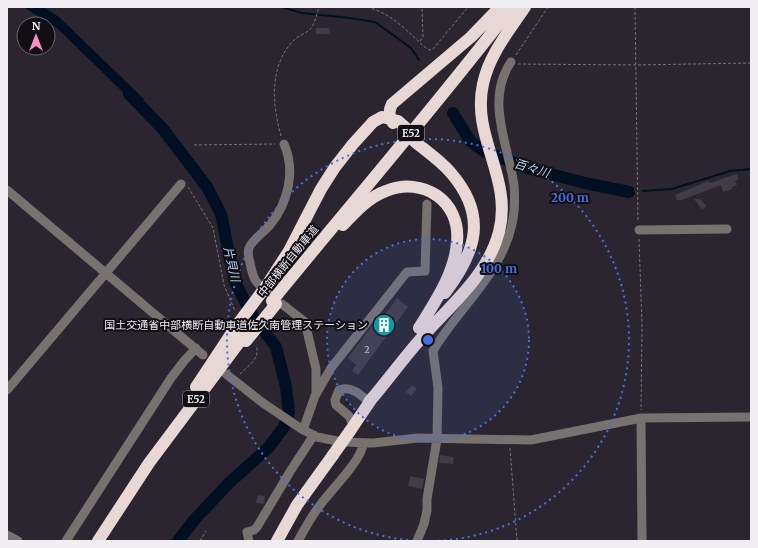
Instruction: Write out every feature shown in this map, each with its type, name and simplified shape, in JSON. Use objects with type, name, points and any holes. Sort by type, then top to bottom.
[{"type":"highway","points":[[390,118],[389,112],[392,104],[471,37],[500,7]]},
{"type":"highway","name":"中部横断自動車道","points":[[98,541],[149,463],[248,340],[274,298],[404,141],[512,7]]},
{"type":"highway","points":[[422,331],[446,312],[477,276],[491,255],[496,243],[501,224],[503,206],[500,184],[482,122],[480,103],[485,75],[495,53],[525,7]]},
{"type":"highway","points":[[274,298],[289,251],[321,189],[335,167],[353,144],[376,119],[382,117],[398,121],[404,130]]},
{"type":"highway","points":[[277,541],[297,505],[369,402],[468,271],[478,247],[480,232],[478,211],[469,187],[454,167],[415,139]]},
{"type":"highway","points":[[149,463],[189,398],[237,325],[274,298],[356,212],[375,196],[395,187],[414,186],[435,194],[442,200],[454,216],[458,232],[455,253],[448,274],[422,331]]},
{"type":"street","points":[[417,541],[424,524],[427,510],[437,438],[438,388],[433,352],[465,305],[491,273],[509,235],[514,213],[514,188],[499,111],[499,100],[503,77],[511,62]]},
{"type":"street","points":[[284,144],[289,162],[290,174],[286,194],[276,216],[252,244],[248,255],[253,277],[274,298],[305,322],[316,369],[316,396]]},
{"type":"street","points":[[7,390],[181,184]]},
{"type":"street","points":[[7,190],[203,355]]},
{"type":"street","points":[[302,429],[316,396],[331,368],[407,272],[425,272],[427,204]]},
{"type":"street","points":[[639,230],[727,228]]},
{"type":"street","points":[[66,541],[171,378],[184,360],[196,348]]},
{"type":"street","points":[[221,373],[234,380],[273,410],[302,429],[314,435],[342,442],[364,443],[437,438],[510,440],[539,439],[641,418],[751,417]]},
{"type":"street","points":[[352,428],[349,416],[336,405],[335,400],[339,390],[347,388],[351,389],[369,402]]},
{"type":"street","points":[[641,418],[642,541]]},
{"type":"street","points":[[249,541],[247,532],[254,530],[257,527],[290,470],[314,435]]},
{"type":"street","points":[[298,541],[305,527],[318,508],[362,451],[364,443]]},
{"type":"street","points":[[7,535],[18,541]]},
{"type":"path","points":[[194,145],[284,144],[275,108],[274,94],[277,71],[287,49],[295,40],[311,28],[320,7]]},
{"type":"path","points":[[367,7],[392,18],[426,49],[430,50],[468,7]]},
{"type":"path","points":[[420,42],[423,37],[422,7]]},
{"type":"path","points":[[548,7],[511,62],[517,64],[636,65],[751,63]]},
{"type":"path","points":[[635,7],[637,206],[642,325],[641,418]]},
{"type":"path","points":[[181,184],[186,184],[212,228],[224,285],[235,310]]},
{"type":"path","points":[[234,380],[258,355],[258,351],[248,340]]},
{"type":"path","points":[[510,440],[517,541]]},
{"type":"path","points":[[200,541],[206,531]]},
{"type":"water","points":[[23,7],[44,7],[59,17],[144,99],[138,107],[56,27],[56,16],[38,16]]},
{"type":"building","points":[[316,28],[329,28],[330,34],[316,34]]},
{"type":"building","points":[[737,174],[738,180],[735,181],[737,185],[732,187],[732,189],[723,192],[721,185],[679,201],[675,195],[708,181],[709,183]]},
{"type":"building","points":[[694,199],[700,199],[706,206],[702,210]]},
{"type":"building","points":[[397,298],[408,307],[358,375],[352,371],[356,365],[348,358],[377,319],[380,321]]},
{"type":"building","points":[[412,385],[417,389],[411,396],[406,392]]},
{"type":"building","points":[[440,455],[454,457],[453,464],[439,463]]},
{"type":"building","points":[[410,476],[424,479],[422,489],[408,486]]},
{"type":"building","points":[[258,495],[265,496],[264,504],[256,503]]},
{"type":"waterway","name":"百々川","points":[[282,7],[302,13],[375,22],[411,48],[419,60]]},
{"type":"waterway","name":"片貝川","points":[[129,94],[163,129],[207,187],[221,214],[235,282],[252,315],[276,347],[286,387],[289,412],[284,427],[268,448],[229,483],[195,519],[178,541]]},
{"type":"waterway","name":"百々川","points":[[453,113],[470,141],[485,152],[535,170],[585,183],[629,192]]},
{"type":"waterway","points":[[643,191],[672,189],[730,171],[751,169]]},
{"type":"place","name":"国土交通省中部横断自動車道佐久南管理ステーション","points":[[384,325]]}]
